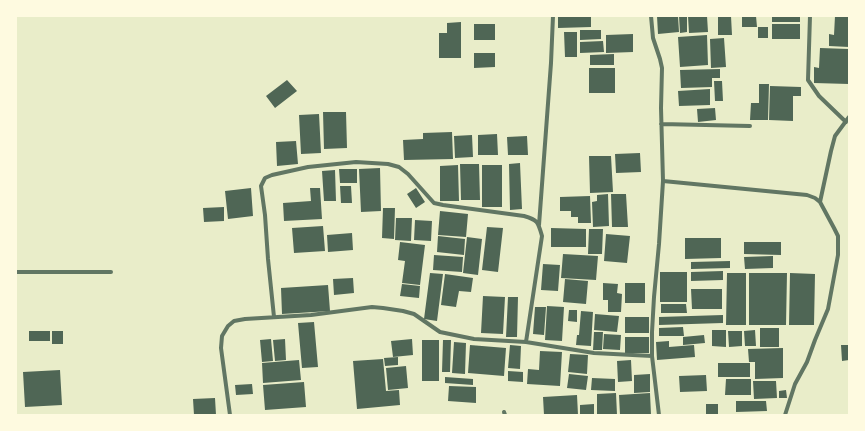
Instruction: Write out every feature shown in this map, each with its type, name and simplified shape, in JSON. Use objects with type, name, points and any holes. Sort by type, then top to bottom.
[{"type":"street","points":[[526,342],[542,236],[539,225],[553,16]]},
{"type":"street","points":[[651,16],[653,38],[662,68],[663,181],[660,244],[652,332],[652,356],[659,415]]},
{"type":"street","points":[[810,16],[808,80],[819,96],[846,122]]},
{"type":"street","points":[[820,202],[835,136],[849,117]]},
{"type":"street","points":[[662,124],[750,126]]},
{"type":"street","points":[[274,317],[261,186],[265,178],[272,175],[308,167],[356,162],[388,164],[399,167],[408,174],[434,203],[524,216],[534,219],[539,225]]},
{"type":"street","points":[[663,181],[807,195],[820,202],[834,228],[838,236],[838,255],[828,309],[814,340],[807,362],[795,384],[785,415]]},
{"type":"street","points":[[16,272],[111,272]]},
{"type":"street","points":[[230,415],[221,348],[222,336],[228,326],[234,321],[245,319],[311,315],[383,308],[414,314],[440,332],[474,339],[526,342],[594,353],[652,356]]},
{"type":"building","points":[[558,16],[591,16],[591,27],[558,28]]},
{"type":"building","points":[[657,16],[678,16],[679,32],[658,34]]},
{"type":"building","points":[[679,16],[687,16],[687,32],[680,33]]},
{"type":"building","points":[[688,16],[707,16],[708,32],[689,33]]},
{"type":"building","points":[[718,16],[731,16],[732,35],[718,35]]},
{"type":"building","points":[[742,16],[756,16],[757,27],[742,27]]},
{"type":"building","points":[[772,16],[800,16],[800,22],[772,22]]},
{"type":"building","points":[[835,16],[849,16],[849,47],[829,46],[829,34],[834,35]]},
{"type":"building","points":[[461,22],[461,58],[439,58],[439,33],[447,33],[447,23]]},
{"type":"building","points":[[474,24],[495,24],[495,40],[474,40]]},
{"type":"building","points":[[772,24],[800,24],[800,39],[772,39]]},
{"type":"building","points":[[758,27],[768,27],[768,38],[758,38]]},
{"type":"building","points":[[580,30],[601,30],[601,39],[580,40]]},
{"type":"building","points":[[564,32],[577,32],[577,57],[565,57]]},
{"type":"building","points":[[633,34],[633,52],[606,53],[606,35]]},
{"type":"building","points":[[707,35],[708,65],[680,67],[678,37]]},
{"type":"building","points":[[724,38],[726,67],[711,68],[710,39]]},
{"type":"building","points":[[603,41],[604,52],[580,53],[580,42]]},
{"type":"building","points":[[820,48],[849,49],[849,84],[814,83],[814,67],[819,68]]},
{"type":"building","points":[[474,53],[495,53],[495,67],[474,68]]},
{"type":"building","points":[[614,54],[614,65],[590,65],[590,55]]},
{"type":"building","points":[[589,68],[615,68],[615,93],[589,93]]},
{"type":"building","points":[[720,69],[720,78],[712,78],[712,87],[681,88],[680,70]]},
{"type":"building","points":[[287,80],[297,91],[275,108],[266,96]]},
{"type":"building","points":[[714,81],[722,81],[723,101],[715,101]]},
{"type":"building","points":[[759,84],[769,84],[768,120],[750,120],[751,103],[759,103]]},
{"type":"building","points":[[770,86],[801,87],[801,96],[793,96],[793,121],[769,120]]},
{"type":"building","points":[[710,89],[710,105],[679,106],[678,91]]},
{"type":"building","points":[[715,108],[716,120],[698,122],[697,109]]},
{"type":"building","points":[[323,112],[346,112],[347,148],[324,149]]},
{"type":"building","points":[[319,114],[321,153],[301,154],[299,115]]},
{"type":"building","points":[[452,132],[453,159],[404,160],[403,140],[423,139],[423,133]]},
{"type":"building","points":[[497,134],[498,155],[478,155],[478,135]]},
{"type":"building","points":[[472,135],[473,157],[455,158],[454,136]]},
{"type":"building","points":[[527,136],[528,155],[508,155],[507,137]]},
{"type":"building","points":[[296,141],[298,164],[277,166],[276,142]]},
{"type":"building","points":[[640,153],[641,172],[616,173],[615,154]]},
{"type":"building","points":[[589,156],[611,156],[613,192],[590,193]]},
{"type":"building","points":[[520,163],[522,209],[510,210],[509,164]]},
{"type":"building","points":[[460,164],[479,164],[480,200],[461,200]]},
{"type":"building","points":[[458,165],[459,201],[440,201],[440,166]]},
{"type":"building","points":[[482,165],[502,165],[502,207],[482,207]]},
{"type":"building","points":[[380,168],[381,211],[361,212],[359,169]]},
{"type":"building","points":[[339,169],[357,169],[357,183],[340,183]]},
{"type":"building","points":[[335,170],[336,201],[324,201],[322,171]]},
{"type":"building","points":[[340,186],[351,186],[352,203],[341,203]]},
{"type":"building","points":[[251,188],[253,216],[228,219],[225,191]]},
{"type":"building","points":[[310,188],[320,188],[322,219],[284,221],[283,203],[311,201]]},
{"type":"building","points":[[416,188],[425,202],[416,208],[407,194]]},
{"type":"building","points":[[608,194],[609,226],[593,227],[592,202],[597,201],[597,195]]},
{"type":"building","points":[[611,194],[626,194],[628,227],[612,227]]},
{"type":"building","points":[[590,196],[591,223],[578,223],[578,217],[571,217],[571,211],[560,211],[560,197]]},
{"type":"building","points":[[224,207],[224,221],[204,222],[203,208]]},
{"type":"building","points":[[383,208],[395,208],[394,239],[382,238]]},
{"type":"building","points":[[440,211],[468,214],[466,237],[438,235]]},
{"type":"building","points":[[396,218],[412,218],[411,241],[395,240]]},
{"type":"building","points":[[415,220],[432,221],[431,241],[414,240]]},
{"type":"building","points":[[323,226],[325,251],[294,253],[292,228]]},
{"type":"building","points":[[487,227],[503,228],[498,272],[482,270]]},
{"type":"building","points":[[551,228],[586,229],[586,247],[551,247]]},
{"type":"building","points":[[589,229],[603,229],[602,254],[588,254]]},
{"type":"building","points":[[352,233],[353,250],[328,252],[327,235]]},
{"type":"building","points":[[606,234],[630,236],[627,263],[604,261]]},
{"type":"building","points":[[438,236],[465,239],[464,255],[437,252]]},
{"type":"building","points":[[467,237],[482,239],[478,275],[463,273]]},
{"type":"building","points":[[685,238],[721,238],[721,258],[685,259]]},
{"type":"building","points":[[400,242],[425,245],[420,285],[402,283],[405,261],[398,260]]},
{"type":"building","points":[[744,242],[781,242],[781,255],[744,254]]},
{"type":"building","points":[[563,254],[598,256],[596,280],[561,278]]},
{"type":"building","points":[[434,255],[463,257],[462,272],[433,270]]},
{"type":"building","points":[[773,256],[773,268],[745,269],[744,257]]},
{"type":"building","points":[[730,261],[730,268],[691,269],[691,262]]},
{"type":"building","points":[[543,264],[560,265],[558,291],[541,290]]},
{"type":"building","points":[[723,271],[723,280],[691,281],[691,272]]},
{"type":"building","points":[[660,272],[687,272],[687,302],[660,302]]},
{"type":"building","points":[[430,273],[443,274],[437,321],[424,319]]},
{"type":"building","points":[[727,273],[746,273],[746,325],[726,325]]},
{"type":"building","points":[[749,273],[787,273],[786,325],[749,325]]},
{"type":"building","points":[[790,273],[815,274],[814,325],[789,325]]},
{"type":"building","points":[[445,274],[473,278],[471,292],[459,291],[456,307],[441,305]]},
{"type":"building","points":[[353,278],[354,293],[334,295],[333,279]]},
{"type":"building","points":[[565,279],[588,281],[586,304],[563,302]]},
{"type":"building","points":[[603,283],[618,284],[617,293],[622,294],[621,312],[608,312],[608,300],[603,300]]},
{"type":"building","points":[[625,283],[645,283],[645,303],[625,303]]},
{"type":"building","points":[[402,284],[420,286],[419,298],[400,296]]},
{"type":"building","points":[[328,285],[330,311],[282,314],[281,288]]},
{"type":"building","points":[[691,289],[722,289],[722,309],[692,309]]},
{"type":"building","points":[[483,296],[505,297],[503,334],[481,333]]},
{"type":"building","points":[[508,297],[518,297],[517,337],[506,337]]},
{"type":"building","points":[[661,304],[686,304],[687,313],[661,313]]},
{"type":"building","points":[[547,306],[564,307],[562,341],[545,340]]},
{"type":"building","points":[[535,307],[546,307],[544,335],[533,334]]},
{"type":"building","points":[[569,310],[577,310],[577,322],[568,321]]},
{"type":"building","points":[[581,311],[593,312],[591,346],[576,345],[577,335],[579,335]]},
{"type":"building","points":[[595,314],[619,316],[617,332],[594,330]]},
{"type":"building","points":[[723,315],[723,323],[659,325],[659,317]]},
{"type":"building","points":[[625,317],[649,317],[649,333],[625,333]]},
{"type":"building","points":[[314,322],[318,367],[302,368],[298,323]]},
{"type":"building","points":[[683,327],[684,336],[659,336],[659,328]]},
{"type":"building","points":[[760,328],[779,328],[779,347],[760,347]]},
{"type":"building","points":[[712,330],[726,330],[726,347],[712,346]]},
{"type":"building","points":[[755,330],[756,346],[745,346],[744,331]]},
{"type":"building","points":[[29,331],[50,331],[50,341],[29,341]]},
{"type":"building","points":[[52,331],[63,331],[63,344],[52,344]]},
{"type":"building","points":[[728,331],[742,331],[742,346],[729,347]]},
{"type":"building","points":[[594,332],[603,332],[602,350],[593,350]]},
{"type":"building","points":[[604,334],[621,335],[620,350],[603,349]]},
{"type":"building","points":[[704,335],[705,343],[683,345],[683,337]]},
{"type":"building","points":[[625,337],[649,337],[649,353],[625,353]]},
{"type":"building","points":[[271,339],[273,361],[262,362],[260,340]]},
{"type":"building","points":[[285,339],[286,360],[275,361],[273,340]]},
{"type":"building","points":[[412,339],[413,355],[393,357],[391,341]]},
{"type":"building","points":[[422,340],[439,340],[439,381],[422,381]]},
{"type":"building","points":[[443,340],[451,340],[450,372],[442,372]]},
{"type":"building","points":[[669,341],[669,347],[694,345],[695,357],[657,360],[656,342]]},
{"type":"building","points":[[454,342],[466,343],[465,374],[452,373]]},
{"type":"building","points":[[470,345],[506,348],[504,376],[468,373]]},
{"type":"building","points":[[510,345],[521,346],[520,369],[508,368]]},
{"type":"building","points":[[841,345],[849,345],[849,360],[842,361]]},
{"type":"building","points":[[783,348],[783,378],[755,379],[755,362],[749,362],[748,349]]},
{"type":"building","points":[[540,351],[562,352],[560,386],[527,384],[528,369],[539,370]]},
{"type":"building","points":[[570,354],[588,355],[587,374],[568,372]]},
{"type":"building","points":[[398,357],[398,365],[385,366],[384,358]]},
{"type":"building","points":[[383,359],[386,391],[399,390],[400,405],[357,409],[353,361]]},
{"type":"building","points":[[299,360],[301,380],[263,383],[262,363]]},
{"type":"building","points":[[631,360],[632,381],[618,382],[617,361]]},
{"type":"building","points":[[718,363],[750,363],[750,377],[718,377]]},
{"type":"building","points":[[406,366],[408,388],[388,390],[386,368]]},
{"type":"building","points":[[60,370],[62,405],[25,407],[23,372]]},
{"type":"building","points":[[508,371],[523,372],[523,382],[508,381]]},
{"type":"building","points":[[569,374],[588,376],[586,390],[567,388]]},
{"type":"building","points":[[650,374],[650,392],[634,393],[634,375]]},
{"type":"building","points":[[706,375],[707,391],[680,392],[679,376]]},
{"type":"building","points":[[445,377],[473,379],[473,385],[445,383]]},
{"type":"building","points":[[592,378],[615,379],[615,391],[591,390]]},
{"type":"building","points":[[726,379],[751,379],[751,395],[725,395]]},
{"type":"building","points":[[753,381],[776,381],[777,398],[754,399]]},
{"type":"building","points":[[304,382],[306,407],[265,410],[263,385]]},
{"type":"building","points":[[252,384],[253,394],[236,395],[235,385]]},
{"type":"building","points":[[449,386],[476,387],[476,403],[448,401]]},
{"type":"building","points":[[786,390],[787,398],[779,398],[779,391]]},
{"type":"building","points":[[616,393],[617,415],[597,415],[597,394]]},
{"type":"building","points":[[650,393],[651,415],[620,415],[619,395]]},
{"type":"building","points":[[577,395],[578,415],[544,415],[543,397]]},
{"type":"building","points":[[215,398],[216,415],[194,415],[193,399]]},
{"type":"building","points":[[736,401],[766,401],[767,411],[736,412]]},
{"type":"building","points":[[594,404],[594,415],[580,415],[580,405]]},
{"type":"building","points":[[706,404],[718,404],[718,415],[706,415]]}]
